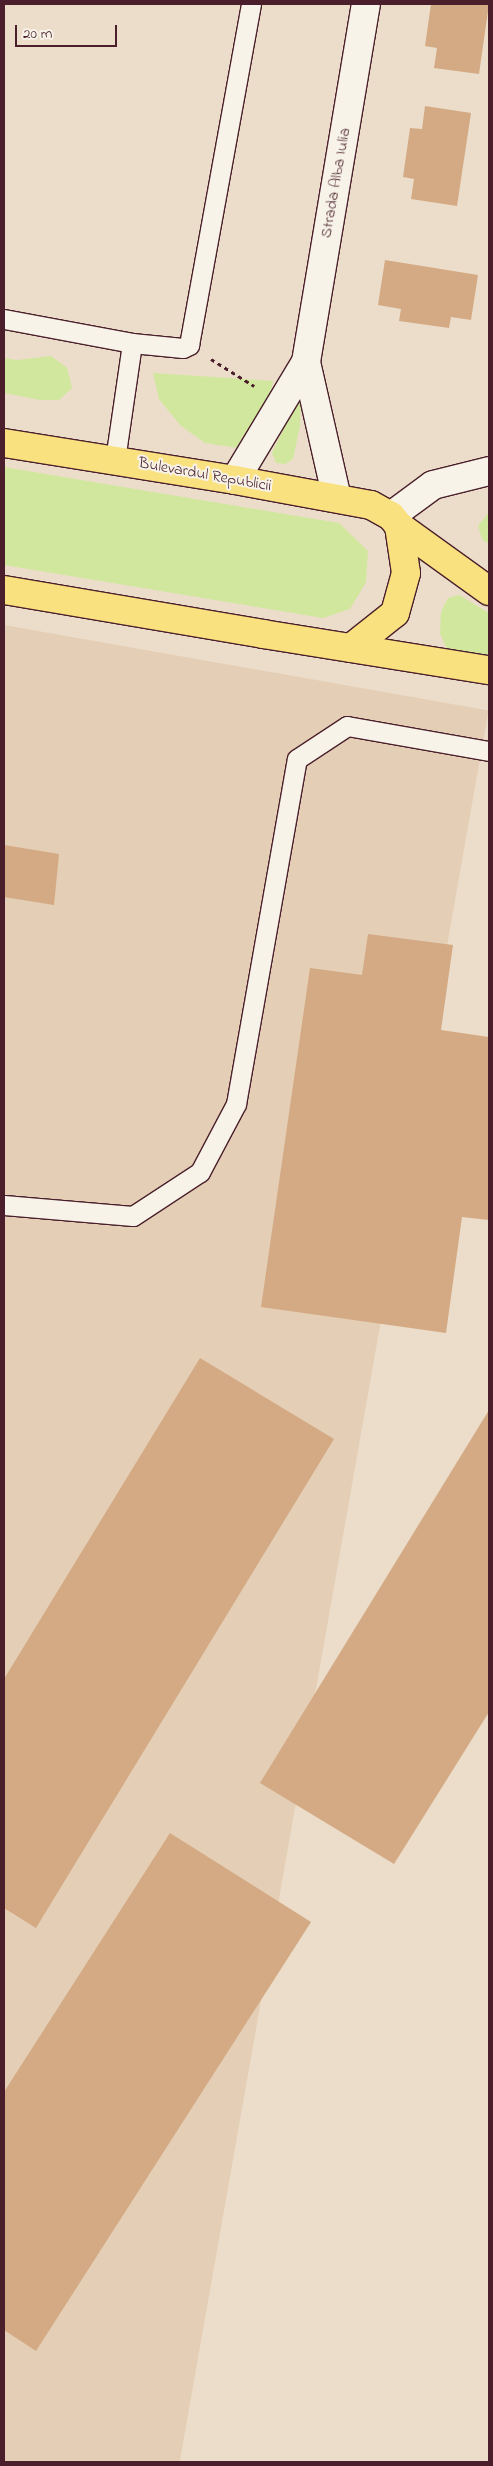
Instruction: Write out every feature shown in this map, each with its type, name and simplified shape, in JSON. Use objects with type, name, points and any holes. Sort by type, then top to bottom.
[{"type":"main road","name":"Bulevardul Republicii","points":[[4,443],[235,480],[371,506],[395,521],[489,591]]},
{"type":"main road","points":[[351,648],[395,613],[406,573],[395,521]]},
{"type":"main road","points":[[4,590],[489,670]]},
{"type":"street","name":"Strada Alba Iulia","points":[[337,498],[306,362],[366,4]]},
{"type":"street","name":"Strada Alba Iulia","points":[[235,480],[306,362]]},
{"type":"street","points":[[395,521],[433,485],[489,471]]},
{"type":"street","points":[[449,481],[489,483]]},
{"type":"lane","points":[[4,318],[132,343],[183,348],[189,345],[250,4]]},
{"type":"lane","points":[[116,460],[132,343]]},
{"type":"lane","points":[[4,1205],[133,1216],[200,1172],[236,1104],[297,759],[347,726],[489,751]]},
{"type":"path","points":[[189,345],[281,402]]},
{"type":"shaded area","points":[[4,625],[489,710],[180,2462],[4,2462]]},
{"type":"green space","points":[[51,356],[67,368],[72,388],[59,400],[40,400],[4,393],[4,358],[17,360]]},
{"type":"green space","points":[[153,373],[273,381],[268,407],[256,430],[238,448],[205,443],[180,425],[159,399]]},
{"type":"green space","points":[[301,392],[300,426],[293,459],[285,464],[276,463],[272,453]]},
{"type":"green space","points":[[4,467],[339,523],[368,551],[366,582],[350,609],[323,618],[4,565]]},
{"type":"green space","points":[[489,512],[489,544],[482,539],[478,526]]},
{"type":"green space","points":[[459,595],[489,613],[489,656],[447,649],[440,633],[441,612],[448,598]]},
{"type":"building","points":[[431,4],[489,4],[479,74],[434,68],[437,48],[425,46]]},
{"type":"building","points":[[425,106],[471,113],[457,206],[411,199],[414,179],[403,177],[410,128],[422,129]]},
{"type":"building","points":[[385,260],[478,275],[471,320],[451,317],[449,328],[399,321],[401,309],[378,305]]},
{"type":"building","points":[[4,845],[59,854],[54,905],[4,897]]},
{"type":"building","points":[[368,934],[453,945],[441,1030],[489,1037],[489,1220],[462,1217],[446,1333],[261,1307],[310,968],[362,975]]},
{"type":"building","points":[[200,1358],[334,1439],[36,1928],[4,1908],[4,1679]]},
{"type":"building","points":[[489,1410],[489,1712],[394,1864],[260,1783]]},
{"type":"building","points":[[170,1833],[311,1922],[36,2351],[4,2330],[4,2092]]}]
